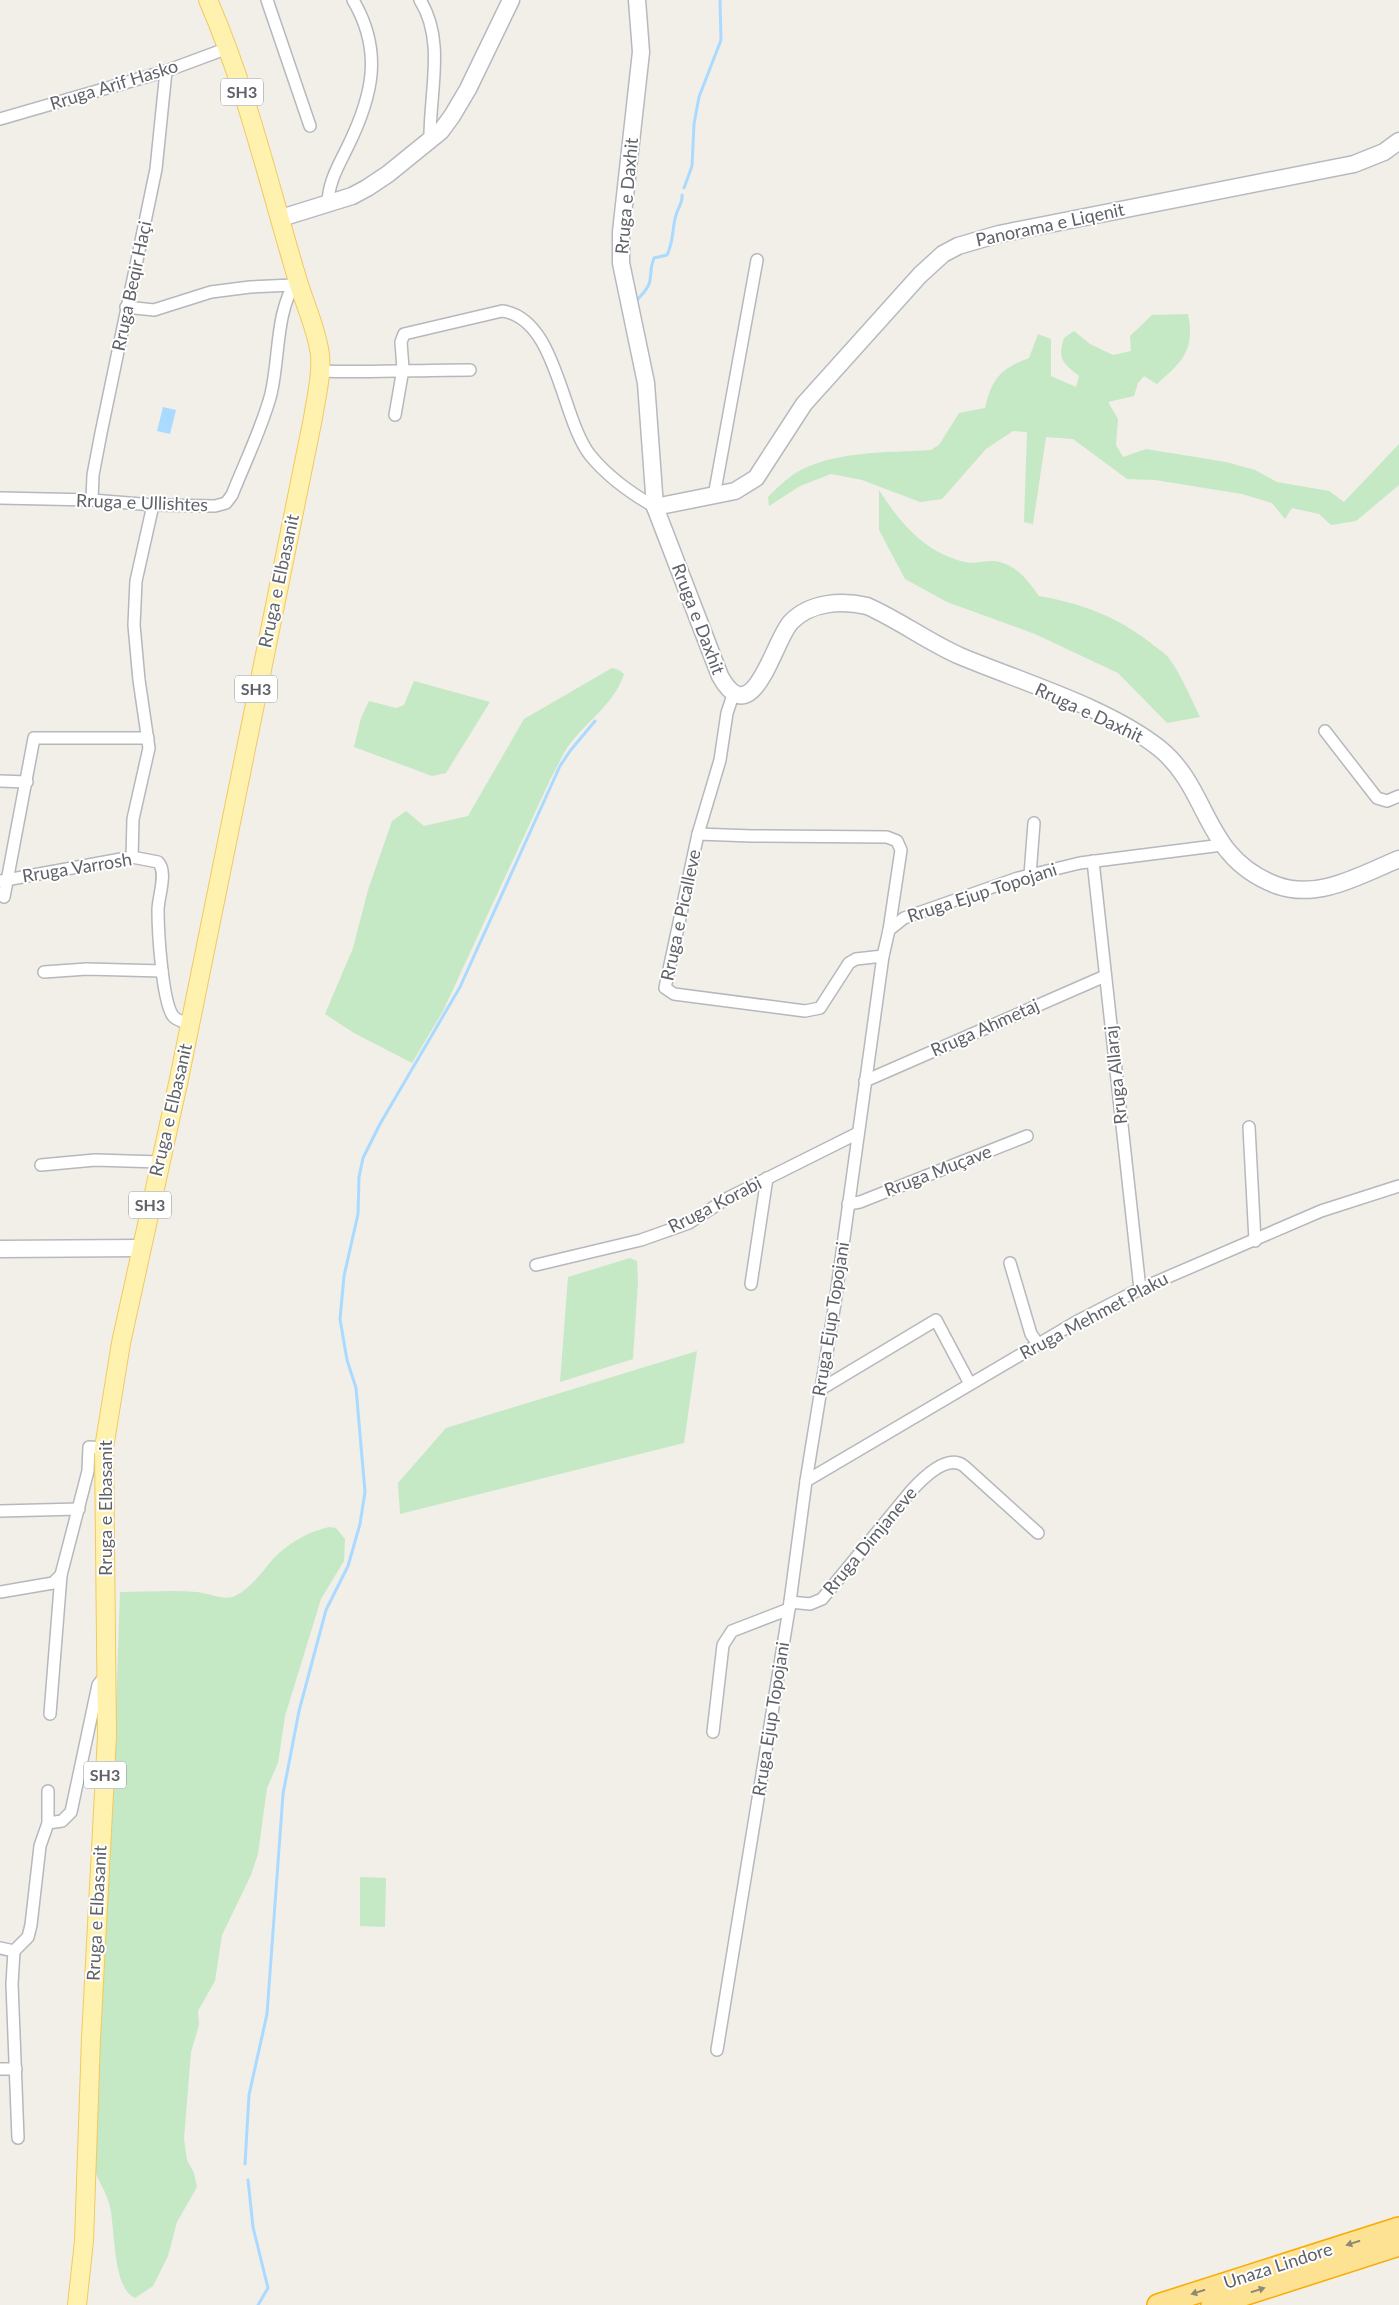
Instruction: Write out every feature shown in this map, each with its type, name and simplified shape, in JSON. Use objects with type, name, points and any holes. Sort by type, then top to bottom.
[{"type":"highway","name":"Unaza Lindore","points":[[1158,2305],[1399,2228]]},
{"type":"highway","name":"Unaza Lindore","points":[[1212,2305],[1399,2245]]},
{"type":"main road","name":"Rruga e Elbasanit","points":[[77,2305],[84,2241],[90,2048],[107,1736],[104,1448],[117,1359],[190,1024],[320,371],[318,345],[295,282],[281,218],[228,48],[208,0]]},
{"type":"street","points":[[267,0],[310,126]]},
{"type":"street","points":[[328,204],[330,185],[361,115],[371,83],[372,56],[369,39],[363,17],[353,0]]},
{"type":"street","points":[[420,0],[431,22],[435,47],[430,140]]},
{"type":"street","points":[[281,218],[328,204],[367,188],[430,140],[447,124],[460,104],[511,0]]},
{"type":"street","name":"Rruga e Daxhit","points":[[637,0],[641,52],[620,249],[623,277],[646,383],[655,507],[720,676],[728,688],[734,692],[747,694],[758,686],[785,629],[799,615],[816,607],[830,604],[855,603],[867,606],[942,648],[1073,702],[1123,725],[1150,741],[1182,773],[1222,845],[1248,870],[1278,886],[1308,890],[1334,885],[1399,859]]},
{"type":"street","name":"Rruga Arif Hasko","points":[[0,119],[166,71],[228,48]]},
{"type":"street","name":"Rruga Beqir Haçi","points":[[92,500],[93,475],[126,307],[156,169],[166,71]]},
{"type":"street","name":"Panorama e Liqenit","points":[[655,507],[735,491],[756,478],[814,392],[920,274],[931,263],[958,246],[999,234],[1354,164],[1384,152],[1399,140]]},
{"type":"street","points":[[714,496],[757,260]]},
{"type":"street","points":[[126,307],[154,310],[211,292],[295,282]]},
{"type":"street","name":"Rruga e Ullishtes","points":[[0,498],[215,506],[221,505],[230,499],[267,408],[273,382],[279,328],[287,296],[295,282]]},
{"type":"street","points":[[395,415],[403,370],[402,342],[404,334],[502,311],[518,315],[531,327],[546,350],[590,454],[630,492],[655,507]]},
{"type":"street","points":[[320,371],[369,373],[403,370],[470,370]]},
{"type":"street","points":[[132,857],[133,818],[150,748],[139,680],[134,625],[136,581],[153,505]]},
{"type":"street","name":"Rruga e Picalleve","points":[[734,692],[727,713],[720,760],[698,834],[665,985],[667,991],[674,994],[805,1012],[813,1011],[820,1008],[849,963],[856,959],[883,956]]},
{"type":"street","points":[[1325,731],[1377,798],[1387,801],[1399,796]]},
{"type":"street","points":[[4,896],[4,880],[27,782],[34,738],[148,738]]},
{"type":"street","points":[[0,781],[27,782]]},
{"type":"street","points":[[1030,876],[1034,823]]},
{"type":"street","name":"Rruga e Picalleve","points":[[698,834],[761,837],[887,837],[897,841],[901,850],[889,930]]},
{"type":"street","name":"Rruga Ejup Topojani","points":[[717,2050],[789,1605],[883,956],[889,930],[904,918],[1030,876],[1093,860],[1222,845]]},
{"type":"street","name":"Rruga Varrosh","points":[[4,880],[132,857],[155,861],[161,866],[158,908],[162,971],[171,1013],[177,1019],[190,1024]]},
{"type":"street","name":"Rruga Allaraj","points":[[1093,860],[1140,1288]]},
{"type":"street","points":[[44,972],[87,969],[162,971]]},
{"type":"street","name":"Rruga Ahmetaj","points":[[865,1081],[1105,976]]},
{"type":"street","points":[[1249,1127],[1255,1241]]},
{"type":"street","name":"Rruga Korabi","points":[[536,1265],[641,1240],[689,1223],[726,1199],[858,1133]]},
{"type":"street","name":"Rruga Muçave","points":[[848,1204],[860,1202],[1028,1136]]},
{"type":"street","points":[[41,1164],[95,1160],[160,1162]]},
{"type":"street","points":[[751,1284],[767,1178]]},
{"type":"street","name":"Rruga Mehmet Plaku","points":[[806,1481],[1076,1322],[1140,1288],[1255,1241],[1321,1211],[1399,1186]]},
{"type":"street","points":[[0,1249],[140,1248]]},
{"type":"street","points":[[1010,1263],[1031,1334],[1038,1344]]},
{"type":"street","points":[[821,1389],[936,1320],[970,1384]]},
{"type":"street","points":[[50,1714],[61,1575],[88,1471],[89,1447],[104,1448]]},
{"type":"street","name":"Rruga Dimjaneve","points":[[789,1605],[810,1604],[822,1599],[911,1491],[925,1478],[949,1462],[959,1463],[964,1466],[1038,1533]]},
{"type":"street","points":[[0,1511],[79,1509]]},
{"type":"street","points":[[0,1592],[53,1582],[61,1575]]},
{"type":"street","points":[[714,1732],[723,1645],[727,1637],[732,1631],[789,1605]]},
{"type":"street","points":[[48,1823],[62,1821],[71,1812],[98,1684],[107,1674]]},
{"type":"street","points":[[18,2138],[12,1984],[14,1951],[28,1937],[35,1906],[40,1846],[48,1823],[48,1791]]},
{"type":"street","points":[[0,1948],[14,1951]]},
{"type":"street","points":[[0,2069],[16,2069]]},
{"type":"green space","points":[[1188,314],[1190,337],[1188,346],[1185,354],[1174,368],[1157,384],[1144,376],[1138,383],[1134,396],[1108,402],[1118,419],[1116,445],[1123,457],[1146,449],[1226,462],[1255,470],[1277,482],[1329,491],[1344,502],[1399,444],[1399,485],[1356,521],[1331,525],[1319,514],[1292,508],[1285,519],[1272,503],[1242,494],[1155,480],[1127,479],[1073,439],[1046,437],[1033,524],[1024,522],[1027,432],[1013,431],[986,449],[942,499],[920,502],[862,480],[831,474],[800,486],[769,506],[768,497],[771,494],[791,476],[809,466],[861,454],[931,450],[939,445],[959,413],[985,408],[994,382],[1011,366],[1029,358],[1038,334],[1051,339],[1051,376],[1076,387],[1079,376],[1065,364],[1061,356],[1064,338],[1074,331],[1090,344],[1113,355],[1131,351],[1130,336],[1152,315]]},
{"type":"green space","points":[[879,490],[905,525],[938,552],[951,558],[971,563],[1000,562],[1020,573],[1039,596],[1098,612],[1139,634],[1164,653],[1172,662],[1200,717],[1167,723],[1118,673],[1035,634],[947,602],[905,579],[879,530]]},
{"type":"green space","points":[[612,668],[624,674],[619,685],[606,704],[567,748],[550,780],[443,1011],[412,1063],[354,1033],[325,1014],[353,948],[368,890],[392,821],[406,811],[424,826],[468,816],[524,719]]},
{"type":"green space","points":[[414,681],[490,702],[446,773],[432,776],[354,747],[361,718],[369,701],[396,708],[404,705]]},
{"type":"green space","points":[[630,1258],[637,1261],[638,1281],[633,1359],[560,1382],[568,1277]]},
{"type":"green space","points":[[697,1351],[684,1443],[400,1514],[398,1483],[446,1428]]},
{"type":"green space","points":[[329,1527],[336,1528],[345,1539],[344,1561],[321,1599],[285,1716],[278,1763],[267,1788],[258,1854],[251,1875],[222,1935],[215,1981],[198,2011],[199,2025],[191,2052],[184,2139],[187,2160],[194,2173],[197,2187],[177,2222],[168,2256],[153,2286],[135,2298],[127,2292],[122,2282],[118,2269],[109,2203],[91,2157],[115,1739],[120,1592],[188,1591],[221,1597],[235,1596],[251,1584],[285,1548],[306,1535]]},
{"type":"green space","points":[[360,1877],[386,1878],[385,1927],[360,1926]]},
{"type":"water","points":[[163,407],[176,410],[170,434],[157,431]]},
{"type":"waterway","points":[[684,188],[692,166],[694,124],[699,97],[721,40],[720,0]]},
{"type":"waterway","points":[[637,300],[649,283],[654,258],[667,255],[682,195]]},
{"type":"waterway","points":[[245,2164],[249,2095],[267,2014],[283,1794],[299,1711],[326,1610],[348,1566],[360,1524],[365,1492],[356,1388],[347,1360],[340,1319],[344,1276],[358,1214],[359,1177],[363,1158],[380,1124],[460,987],[560,766],[595,721]]},
{"type":"waterway","points":[[248,2180],[253,2227],[268,2288],[258,2305]]}]
